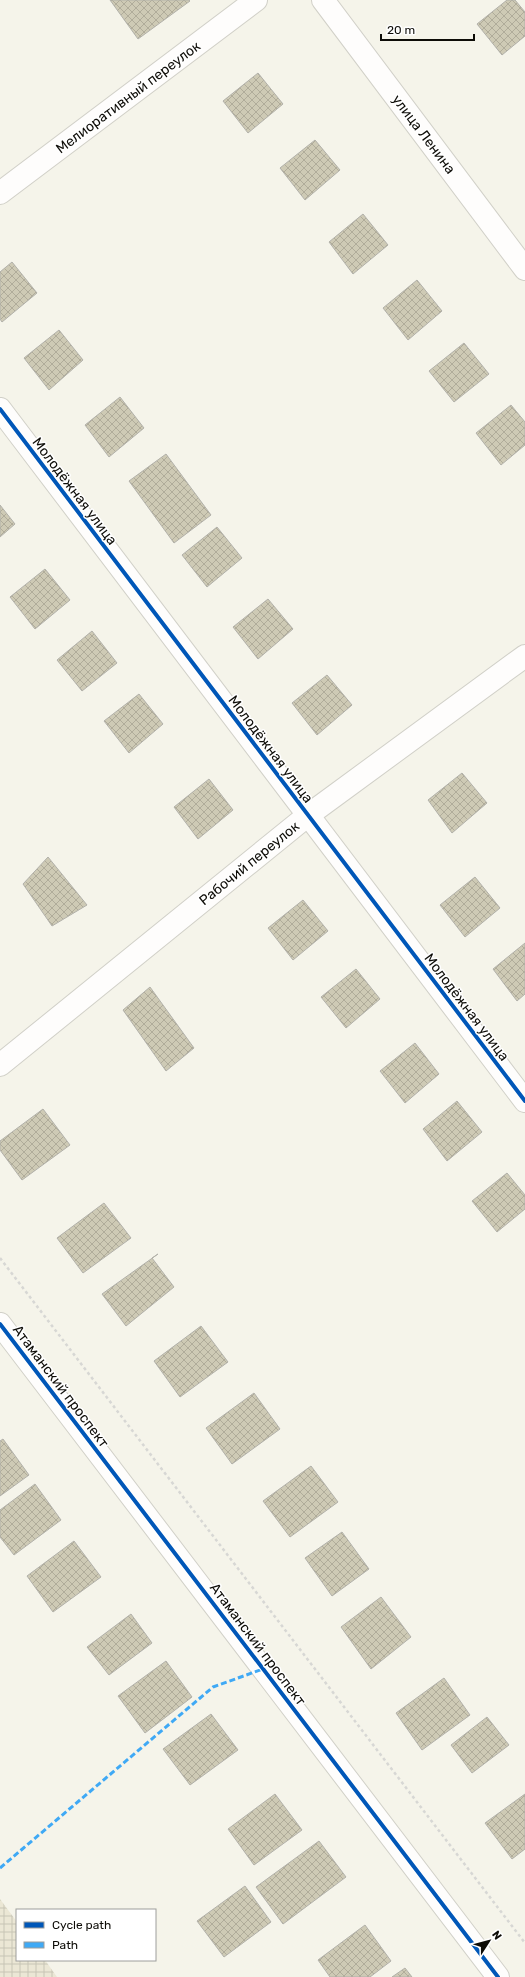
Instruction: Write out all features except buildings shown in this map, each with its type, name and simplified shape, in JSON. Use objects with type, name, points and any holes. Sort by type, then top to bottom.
[{"type":"street","name":"Мелиоративный переулок","points":[[0,193],[256,0]]},
{"type":"street","name":"улица Ленина","points":[[323,0],[525,269]]},
{"type":"street","name":"Молодёжная улица","points":[[0,409],[307,816],[525,1101]]},
{"type":"street","name":"Рабочий переулок","points":[[0,1065],[307,816],[525,656]]},
{"type":"street","name":"Атаманский проспект","points":[[0,1324],[498,1977]]},
{"type":"path","points":[[0,1258],[525,1943]]},
{"type":"shaded area","points":[[0,1899],[16,1921],[16,1961],[46,1961],[57,1977],[0,1977]]},
{"type":"marked path","points":[[0,1868],[213,1687],[263,1669]]},
{"type":"cycle path","points":[[0,409],[525,1101]]},
{"type":"cycle path","points":[[0,1324],[498,1977]]}]
